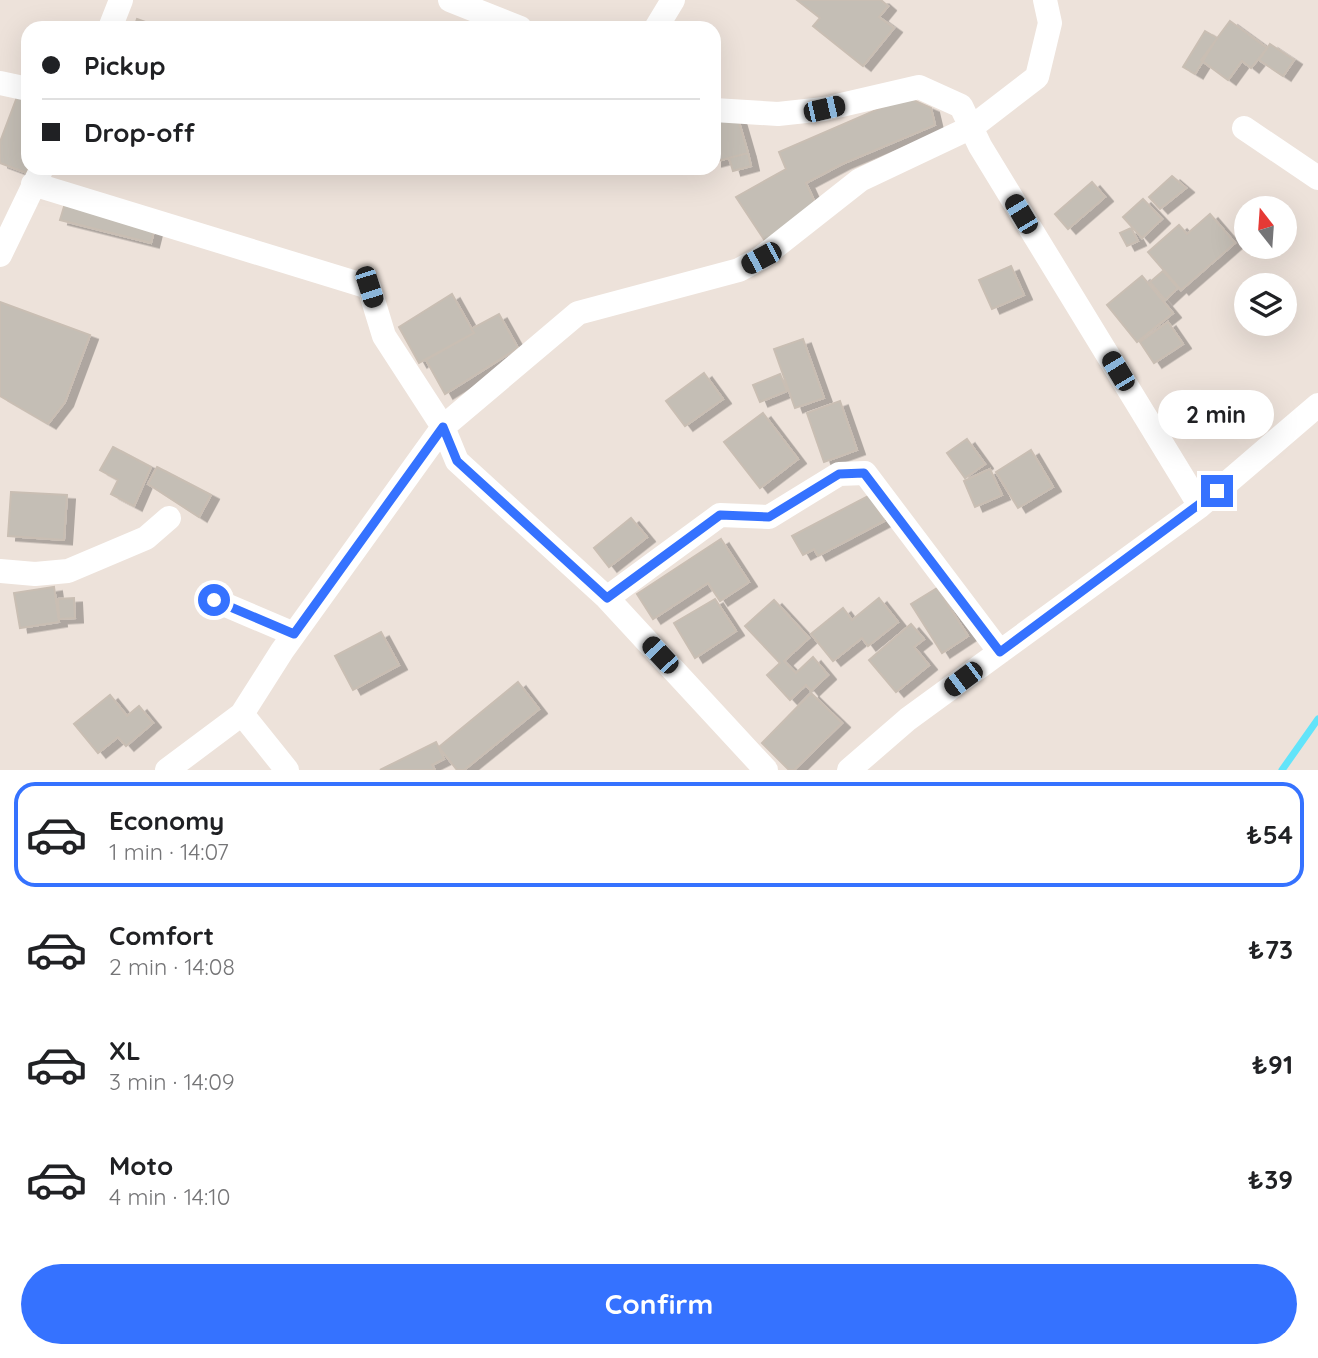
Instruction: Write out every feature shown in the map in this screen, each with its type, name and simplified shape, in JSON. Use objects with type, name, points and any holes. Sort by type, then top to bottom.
[{"type":"street","points":[[113,21],[121,0]]},
{"type":"street","points":[[450,0],[502,21]]},
{"type":"street","points":[[660,21],[673,0]]},
{"type":"street","points":[[167,770],[242,714],[294,634],[443,427],[578,313],[739,270],[761,258],[860,180],[972,128],[1037,77],[1050,23],[1045,0]]},
{"type":"street","points":[[0,83],[21,88]]},
{"type":"street","points":[[721,110],[778,114],[824,109],[919,87],[961,106],[1200,506]]},
{"type":"street","points":[[1244,128],[1318,178]]},
{"type":"street","points":[[0,255],[37,176],[369,287],[384,336],[443,427],[457,461],[607,598],[766,770]]},
{"type":"street","points":[[849,770],[908,719],[1200,506],[1318,405]]},
{"type":"street","points":[[607,598],[720,515],[769,517],[839,474],[864,473],[1000,652]]},
{"type":"street","points":[[0,571],[35,574],[68,571],[146,538],[169,518]]},
{"type":"street","points":[[214,600],[294,634]]},
{"type":"street","points":[[242,714],[287,770]]},
{"type":"building","points":[[797,0],[881,0],[888,6],[879,17],[894,28],[863,66],[813,26],[820,18]]},
{"type":"building","points":[[1230,21],[1267,48],[1251,68],[1242,61],[1228,80],[1201,60]]},
{"type":"building","points":[[1205,31],[1217,38],[1195,74],[1183,67]]},
{"type":"building","points":[[1270,44],[1294,60],[1283,76],[1259,60]]},
{"type":"building","points":[[17,97],[21,98],[21,171],[0,163],[0,142]]},
{"type":"building","points":[[906,97],[931,108],[935,125],[842,164],[806,183],[817,207],[767,244],[736,197],[786,169],[779,152]]},
{"type":"building","points":[[737,115],[748,153],[721,160],[721,119]]},
{"type":"building","points":[[748,153],[751,166],[733,171],[729,158]]},
{"type":"building","points":[[1172,176],[1186,188],[1160,209],[1149,197]]},
{"type":"building","points":[[1092,182],[1105,197],[1068,229],[1055,214]]},
{"type":"building","points":[[1143,199],[1162,219],[1142,238],[1123,217]]},
{"type":"building","points":[[66,200],[154,231],[151,243],[60,220]]},
{"type":"building","points":[[1210,214],[1234,244],[1181,290],[1148,252],[1179,225],[1187,234]]},
{"type":"building","points":[[1131,228],[1138,241],[1127,246],[1120,233]]},
{"type":"building","points":[[1011,266],[1024,295],[992,309],[979,280]]},
{"type":"building","points":[[1163,271],[1178,288],[1165,300],[1150,282]]},
{"type":"building","points":[[1142,276],[1173,313],[1137,342],[1107,305]]},
{"type":"building","points":[[452,294],[474,333],[419,363],[399,327]]},
{"type":"building","points":[[0,302],[90,335],[65,402],[48,424],[0,396]]},
{"type":"building","points":[[499,314],[518,348],[445,394],[426,360],[474,333],[471,329]]},
{"type":"building","points":[[1168,322],[1183,344],[1154,363],[1140,342]]},
{"type":"building","points":[[803,339],[824,398],[795,408],[774,349]]},
{"type":"building","points":[[704,373],[723,399],[685,426],[666,401]]},
{"type":"building","points":[[780,374],[787,391],[760,402],[753,385]]},
{"type":"building","points":[[840,401],[857,450],[824,462],[807,413]]},
{"type":"building","points":[[763,413],[798,459],[760,488],[724,442]]},
{"type":"building","points":[[967,439],[985,464],[965,478],[947,453]]},
{"type":"building","points":[[113,447],[151,467],[134,506],[111,494],[118,480],[100,470]]},
{"type":"building","points":[[1031,450],[1053,487],[1018,508],[996,472]]},
{"type":"building","points":[[157,467],[211,495],[199,517],[148,484]]},
{"type":"building","points":[[990,469],[1002,495],[975,507],[964,481]]},
{"type":"building","points":[[11,492],[67,495],[64,540],[8,536]]},
{"type":"building","points":[[870,495],[884,521],[818,556],[814,549],[803,555],[792,536]]},
{"type":"building","points":[[631,518],[647,537],[609,567],[594,548]]},
{"type":"building","points":[[721,539],[749,582],[720,601],[708,583],[653,619],[637,594]]},
{"type":"building","points":[[54,587],[59,622],[20,628],[14,593]]},
{"type":"building","points":[[937,588],[968,636],[942,653],[911,604]]},
{"type":"building","points":[[74,598],[75,618],[59,619],[58,599]]},
{"type":"building","points":[[879,598],[898,622],[868,646],[862,638],[833,661],[811,634],[843,608],[852,620]]},
{"type":"building","points":[[715,599],[736,631],[695,658],[674,623]]},
{"type":"building","points":[[774,600],[809,638],[784,661],[796,673],[813,657],[828,675],[811,691],[806,685],[790,700],[767,675],[780,663],[745,626]]},
{"type":"building","points":[[911,624],[924,639],[914,647],[929,665],[896,692],[869,660]]},
{"type":"building","points":[[381,632],[399,665],[353,690],[335,656]]},
{"type":"building","points":[[518,682],[539,709],[464,770],[457,770],[439,747]]},
{"type":"building","points":[[811,693],[842,723],[794,770],[789,770],[762,743]]},
{"type":"building","points":[[110,695],[127,716],[139,706],[153,723],[126,746],[118,737],[98,753],[74,724]]},
{"type":"building","points":[[436,742],[444,759],[432,765],[435,770],[380,770]]},
{"type":"waterway","points":[[1282,770],[1318,719]]},
{"type":"route","points":[[214,600],[294,634],[443,427],[457,461],[607,598],[720,515],[769,517],[839,474],[864,473],[1000,652],[1217,491]]}]
